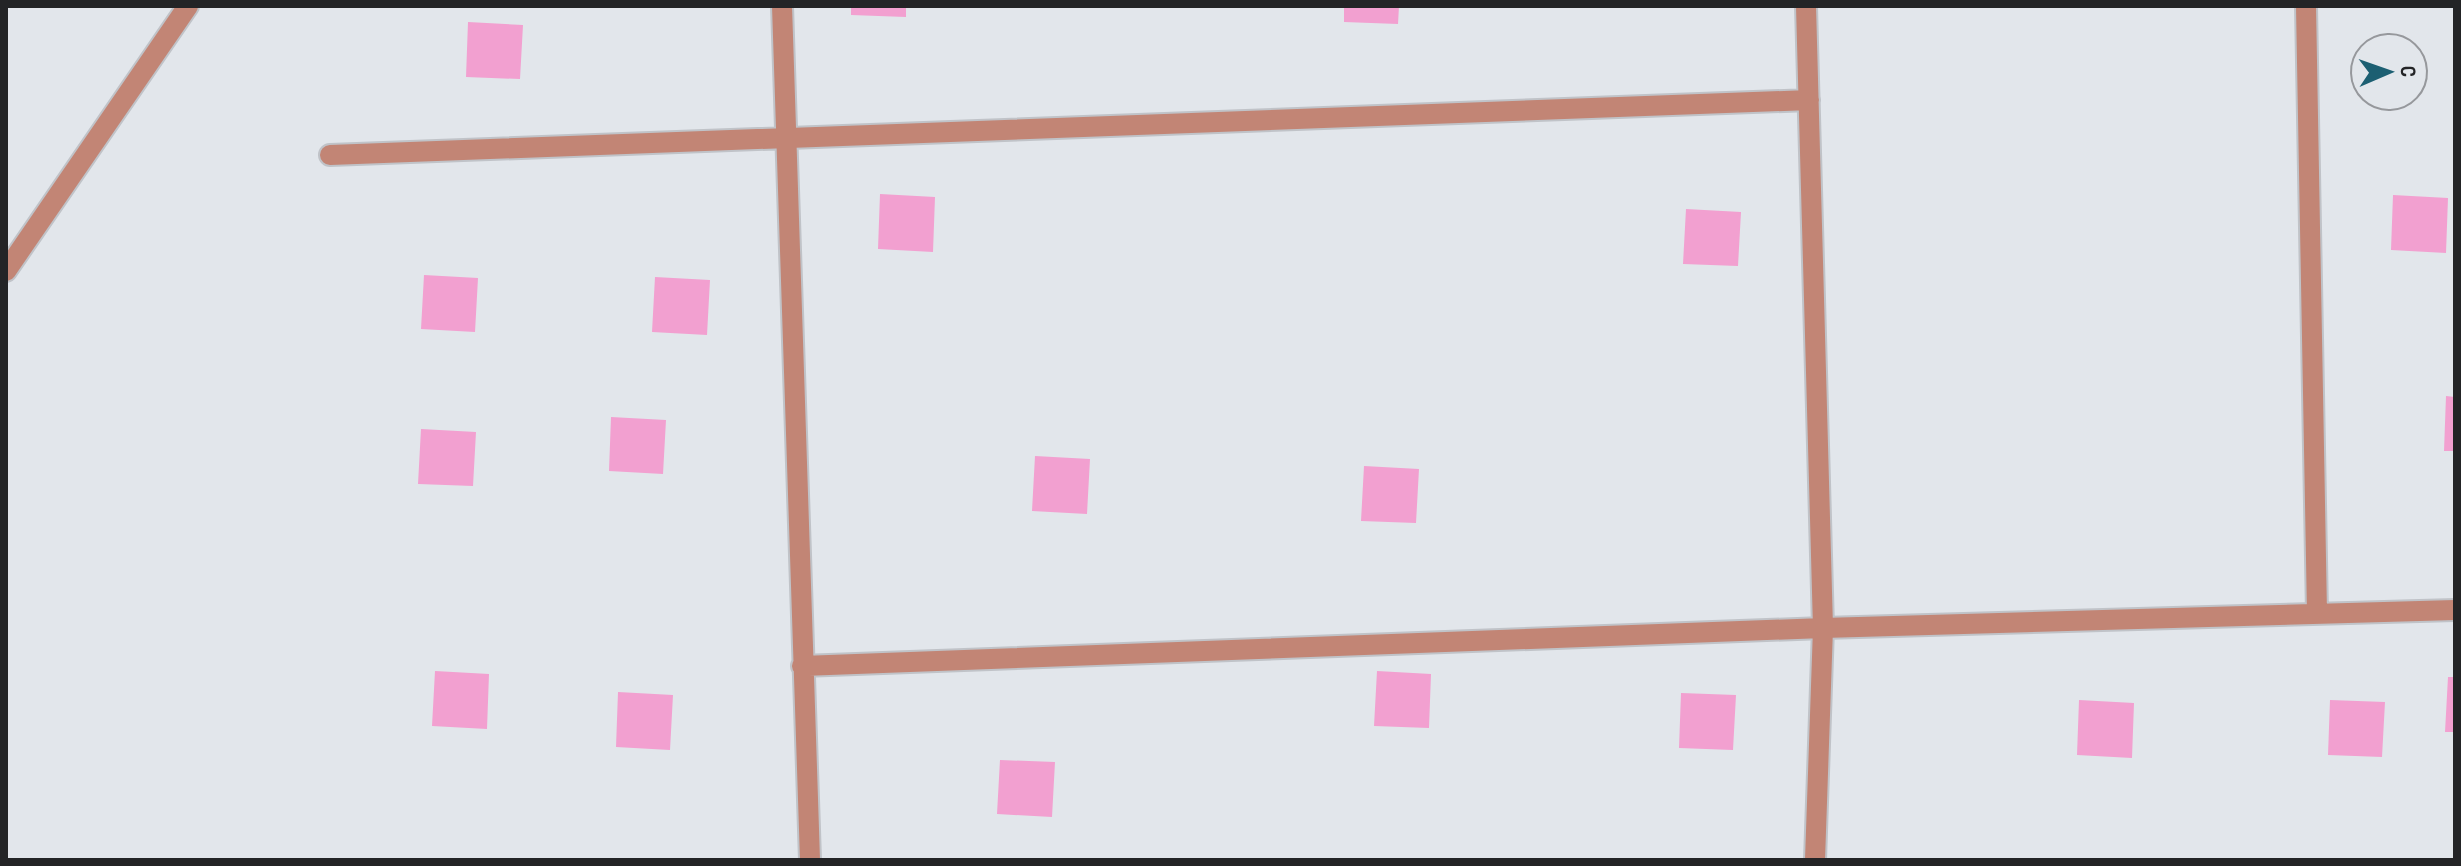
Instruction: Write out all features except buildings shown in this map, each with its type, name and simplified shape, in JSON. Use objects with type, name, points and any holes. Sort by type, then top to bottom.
[{"type":"street","points":[[6,271],[188,6]]},
{"type":"street","points":[[782,6],[810,860]]},
{"type":"street","points":[[1806,6],[1823,628],[1815,860]]},
{"type":"street","points":[[2306,6],[2317,614]]},
{"type":"street","points":[[330,155],[1809,100]]},
{"type":"street","points":[[802,666],[1823,628],[2455,610]]}]
